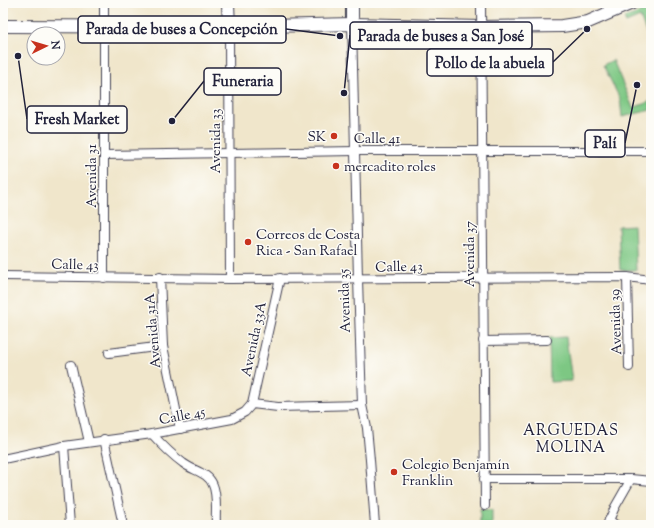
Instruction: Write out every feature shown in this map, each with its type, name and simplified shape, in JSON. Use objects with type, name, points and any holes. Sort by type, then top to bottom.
[{"type":"main road","name":"Avenida 33","points":[[228,3],[229,26]]},
{"type":"main road","name":"Avenida 35","points":[[352,3],[352,24]]},
{"type":"main road","points":[[3,26],[104,27],[352,24],[481,26],[575,25],[588,22],[608,9],[632,3]]},
{"type":"street","name":"Avenida 31","points":[[104,3],[104,278]]},
{"type":"street","name":"Avenida 37","points":[[481,3],[484,506]]},
{"type":"street","name":"Avenida 35","points":[[352,24],[362,405],[370,452],[375,525]]},
{"type":"street","name":"Avenida 33","points":[[229,26],[230,279]]},
{"type":"street","name":"Calle 41","points":[[104,155],[356,151],[651,151]]},
{"type":"street","name":"Calle 43","points":[[3,276],[230,279],[627,277],[651,280]]},
{"type":"street","name":"Avenida 31A","points":[[160,277],[163,346],[180,429]]},
{"type":"street","name":"Avenida 39","points":[[627,277],[630,366]]},
{"type":"street","name":"Avenida 33A","points":[[252,404],[280,278]]},
{"type":"street","points":[[483,340],[547,340]]},
{"type":"street","points":[[108,354],[163,346]]},
{"type":"street","points":[[71,365],[89,442]]},
{"type":"street","points":[[252,404],[278,407],[362,405]]},
{"type":"street","name":"Calle 45","points":[[3,459],[104,439],[152,434],[232,419],[245,412],[252,404]]},
{"type":"street","points":[[152,434],[165,449],[185,465],[209,478],[213,484],[215,492],[216,525]]},
{"type":"street","points":[[104,439],[123,525]]},
{"type":"street","points":[[64,446],[70,525]]},
{"type":"street","points":[[484,479],[631,479],[651,481]]},
{"type":"street","points":[[616,525],[608,523],[631,479]]},
{"type":"green space","points":[[647,10],[651,18],[651,45],[640,17],[626,23],[624,18]]},
{"type":"green space","points":[[613,60],[633,108],[651,101],[651,110],[622,117],[620,99],[603,65]]},
{"type":"green space","points":[[634,225],[636,270],[620,270],[618,226]]},
{"type":"green space","points":[[566,337],[572,381],[550,382],[549,338]]},
{"type":"green space","points":[[480,509],[492,510],[492,525],[480,525]]},
{"type":"place","name":"Pollo de la abuela","points":[[587,29]]},
{"type":"place","name":"Parada de buses a Concepción","points":[[340,36]]},
{"type":"place","name":"Fresh Market","points":[[18,56]]},
{"type":"place","name":"Palí","points":[[637,85]]},
{"type":"place","name":"Parada de buses a San José","points":[[344,93]]},
{"type":"place","name":"Funeraria","points":[[172,121]]},
{"type":"place","name":"SK","points":[[334,136]]},
{"type":"place","name":"mercadito roles","points":[[336,166]]},
{"type":"place","name":"Correos de Costa Rica - San Rafael","points":[[248,242]]},
{"type":"place","name":"Colegio Benjamín Franklin","points":[[394,472]]},
{"type":"district","name":"ARGUEDAS MOLINA","points":[[571,438]]}]
